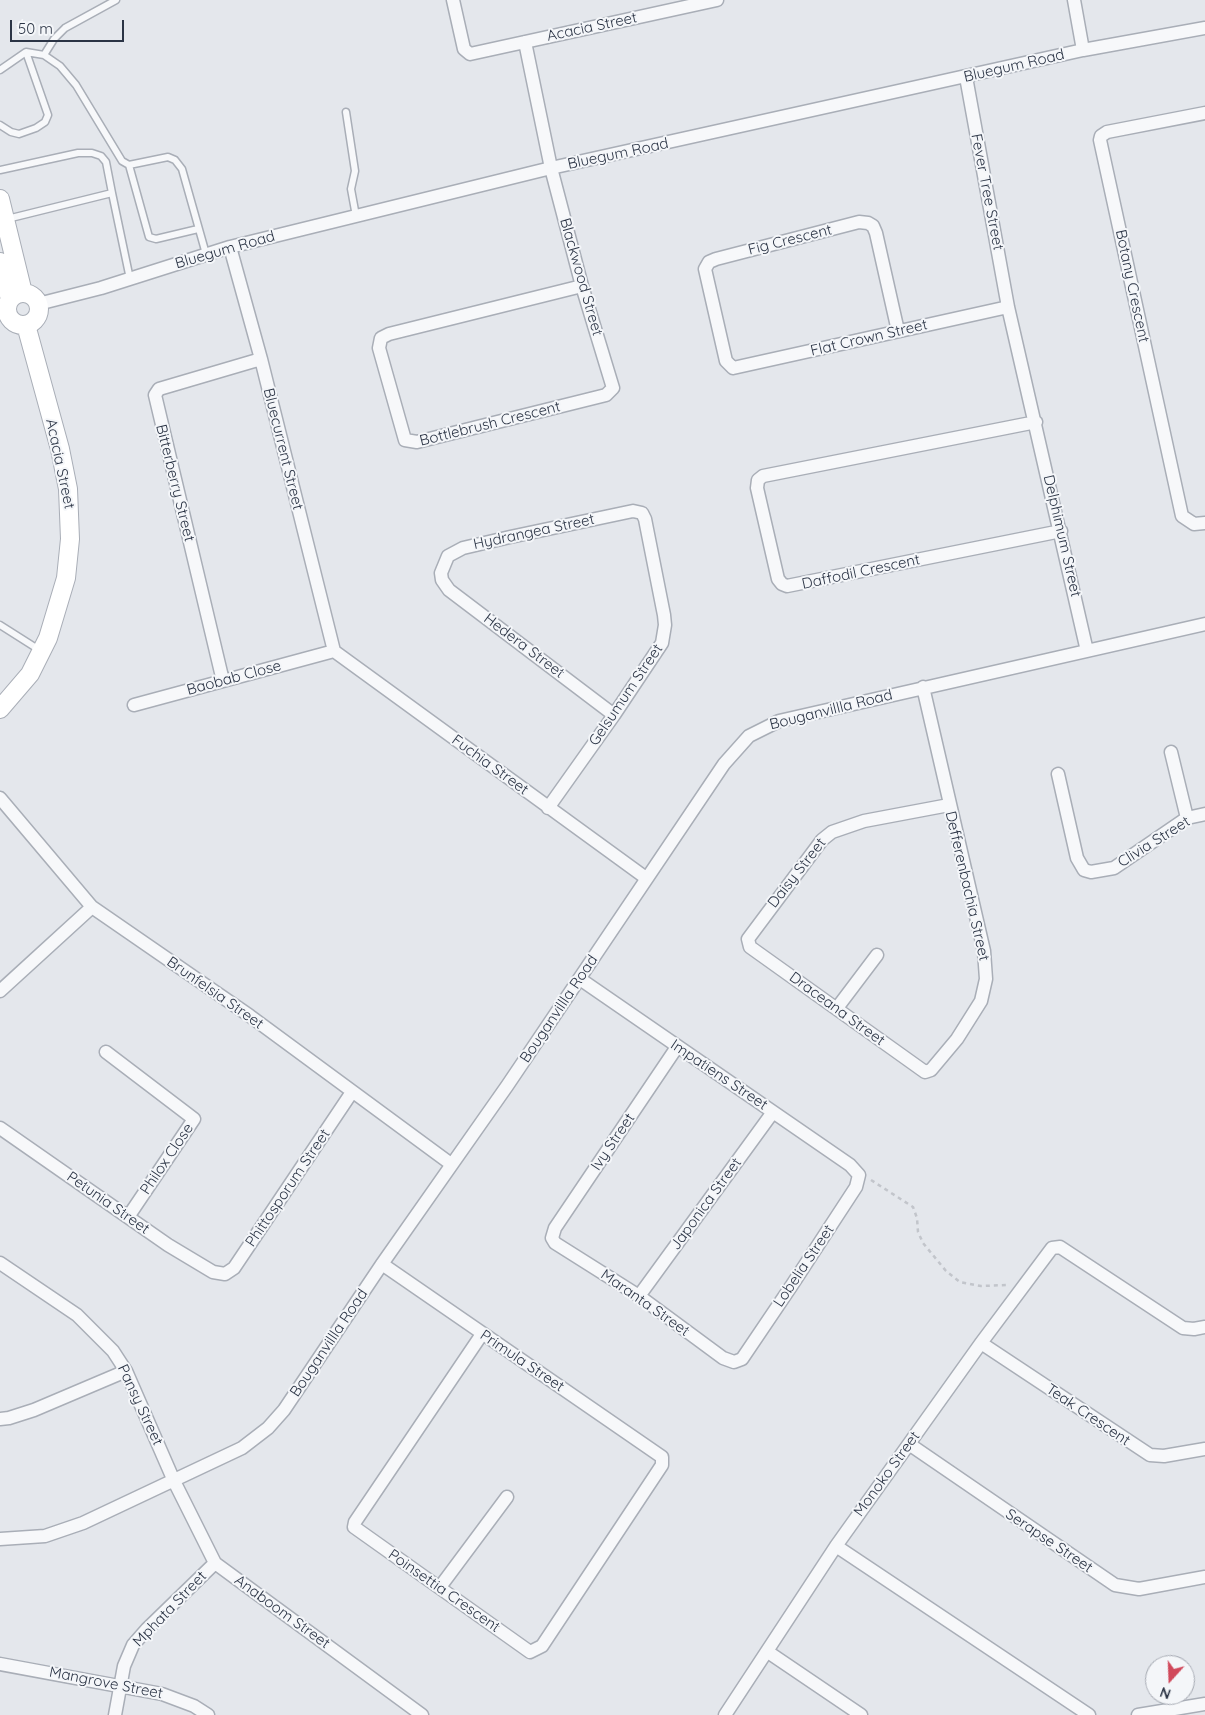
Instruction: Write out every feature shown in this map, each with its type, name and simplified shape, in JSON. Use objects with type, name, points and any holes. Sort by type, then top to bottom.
[{"type":"street","name":"Acacia Street","points":[[454,0],[464,49],[467,53],[717,0]]},
{"type":"street","points":[[1074,0],[1083,50]]},
{"type":"street","name":"Bluegum Road","points":[[38,304],[130,279],[230,247],[551,168],[1083,50],[1205,28]]},
{"type":"street","points":[[525,42],[551,168]]},
{"type":"street","name":"Fever Tree Street","points":[[966,77],[1008,307],[1036,422]]},
{"type":"street","name":"Botany Crescent","points":[[1205,113],[1107,132],[1101,136],[1100,140],[1182,516],[1189,523],[1205,523]]},
{"type":"street","name":"Blackwood Street","points":[[551,168],[582,286],[613,386]]},
{"type":"street","points":[[0,199],[5,219],[10,302]]},
{"type":"street","name":"Fig Crescent","points":[[730,367],[726,361],[705,275],[708,262],[859,222],[871,224],[874,229],[898,331]]},
{"type":"street","name":"Bluecurrent Street","points":[[230,247],[261,359],[334,651]]},
{"type":"street","points":[[0,262],[13,321],[26,325],[36,319],[38,304],[33,296],[10,302]]},
{"type":"street","name":"Bottlebrush Crescent","points":[[582,286],[388,334],[381,338],[379,348],[404,438],[407,442],[417,442],[606,395],[611,392],[613,386]]},
{"type":"street","name":"Flat Crown Street","points":[[730,367],[737,368],[1008,307]]},
{"type":"street","name":"Acacia Street","points":[[0,709],[26,680],[42,652],[56,616],[66,578],[70,539],[70,514],[60,449],[26,325]]},
{"type":"street","name":"Bitterberry Street","points":[[224,681],[155,402],[155,395],[159,389],[261,359]]},
{"type":"street","name":"Daffodil Crescent","points":[[1036,422],[764,476],[758,480],[757,488],[778,579],[787,586],[1061,531]]},
{"type":"street","name":"Delphimum Street","points":[[1036,422],[1087,651]]},
{"type":"street","name":"Hydrangea Street","points":[[441,573],[448,556],[463,548],[614,515],[641,512]]},
{"type":"street","name":"Gelsumum Street","points":[[548,808],[658,650],[664,634],[664,615],[645,519],[641,512]]},
{"type":"street","name":"Hedera Street","points":[[441,573],[442,580],[449,590],[614,714]]},
{"type":"street","name":"Bouganvillla Road","points":[[0,1539],[45,1536],[84,1523],[242,1448],[268,1428],[284,1410],[382,1264],[580,979],[724,764],[749,736],[779,721],[1205,624]]},
{"type":"street","name":"Baobab Close","points":[[134,705],[334,651]]},
{"type":"street","name":"Fuchia Street","points":[[334,651],[646,878]]},
{"type":"street","name":"Defferenbachia Street","points":[[923,687],[984,951],[986,979],[985,991],[977,1009],[930,1071]]},
{"type":"street","points":[[1171,752],[1187,818]]},
{"type":"street","name":"Clivia Street","points":[[1058,774],[1076,858],[1084,870],[1090,872],[1114,868],[1187,818],[1205,814]]},
{"type":"street","name":"Brunfelsia Street","points":[[0,798],[92,907],[250,1016],[451,1164]]},
{"type":"street","name":"Daisy Street","points":[[748,941],[750,933],[809,856],[822,840],[832,832],[864,821],[949,805]]},
{"type":"street","points":[[2,985],[92,907]]},
{"type":"street","name":"Draceana Street","points":[[748,941],[752,948],[922,1071],[930,1071]]},
{"type":"street","points":[[837,1008],[877,955]]},
{"type":"street","name":"Impatiens Street","points":[[580,979],[857,1171]]},
{"type":"street","name":"Ivy Street","points":[[552,1238],[555,1228],[677,1047]]},
{"type":"street","name":"Philox Close","points":[[106,1052],[194,1120],[128,1217]]},
{"type":"street","name":"Phittosporum Street","points":[[218,1274],[225,1274],[234,1268],[352,1092]]},
{"type":"street","name":"Japonica Street","points":[[639,1296],[773,1112]]},
{"type":"street","name":"Petunia Street","points":[[0,1128],[168,1245],[218,1274]]},
{"type":"street","name":"Lobelia Street","points":[[742,1359],[856,1187],[859,1179],[857,1171]]},
{"type":"street","name":"Maranta Street","points":[[552,1238],[555,1243],[639,1296],[723,1358],[734,1362],[742,1359]]},
{"type":"street","name":"Monoko Street","points":[[725,1715],[836,1546],[981,1343],[1052,1248],[1058,1247],[1062,1249],[1183,1328],[1205,1327]]},
{"type":"street","name":"Pansy Street","points":[[0,1263],[92,1328],[113,1351],[126,1371],[174,1481]]},
{"type":"street","name":"Primula Street","points":[[382,1264],[662,1457]]},
{"type":"street","name":"Poinsettia Crescent","points":[[482,1334],[354,1524],[355,1530],[440,1587],[530,1652],[542,1646],[662,1465],[662,1457]]},
{"type":"street","name":"Teak Crescent","points":[[981,1343],[1150,1455],[1164,1456],[1205,1449]]},
{"type":"street","points":[[0,1419],[34,1410],[126,1371]]},
{"type":"street","name":"Serapse Street","points":[[909,1444],[1115,1585],[1139,1590],[1205,1578]]},
{"type":"street","name":"Anaboom Street","points":[[174,1481],[215,1563],[422,1715]]},
{"type":"street","points":[[440,1587],[507,1497]]},
{"type":"street","points":[[836,1546],[1089,1715]]},
{"type":"street","name":"Mphata Street","points":[[114,1715],[128,1655],[133,1645],[215,1563]]},
{"type":"street","points":[[768,1652],[861,1715]]},
{"type":"street","name":"Mangrove Street","points":[[0,1664],[120,1685],[175,1697],[208,1715]]},
{"type":"street","points":[[1138,1715],[1205,1704]]},
{"type":"lane","points":[[44,55],[54,39],[65,28],[116,0]]},
{"type":"lane","points":[[0,125],[10,132],[19,134],[36,128],[45,122],[48,115],[26,52]]},
{"type":"lane","points":[[0,70],[26,52],[44,55],[60,66],[76,85],[92,108],[122,161],[129,165],[168,157],[175,160],[182,169],[206,254]]},
{"type":"lane","points":[[346,112],[356,171],[351,197],[356,216]]},
{"type":"lane","points":[[0,170],[69,155],[92,153],[101,156],[106,162],[130,279]]},
{"type":"lane","points":[[129,165],[149,237],[156,238],[198,229]]},
{"type":"lane","points":[[5,219],[112,193]]},
{"type":"lane","points":[[0,624],[42,652]]},
{"type":"path","points":[[857,1171],[913,1207],[917,1218],[918,1232],[923,1243],[946,1271],[960,1282],[981,1286],[1003,1286],[1027,1281]]}]
